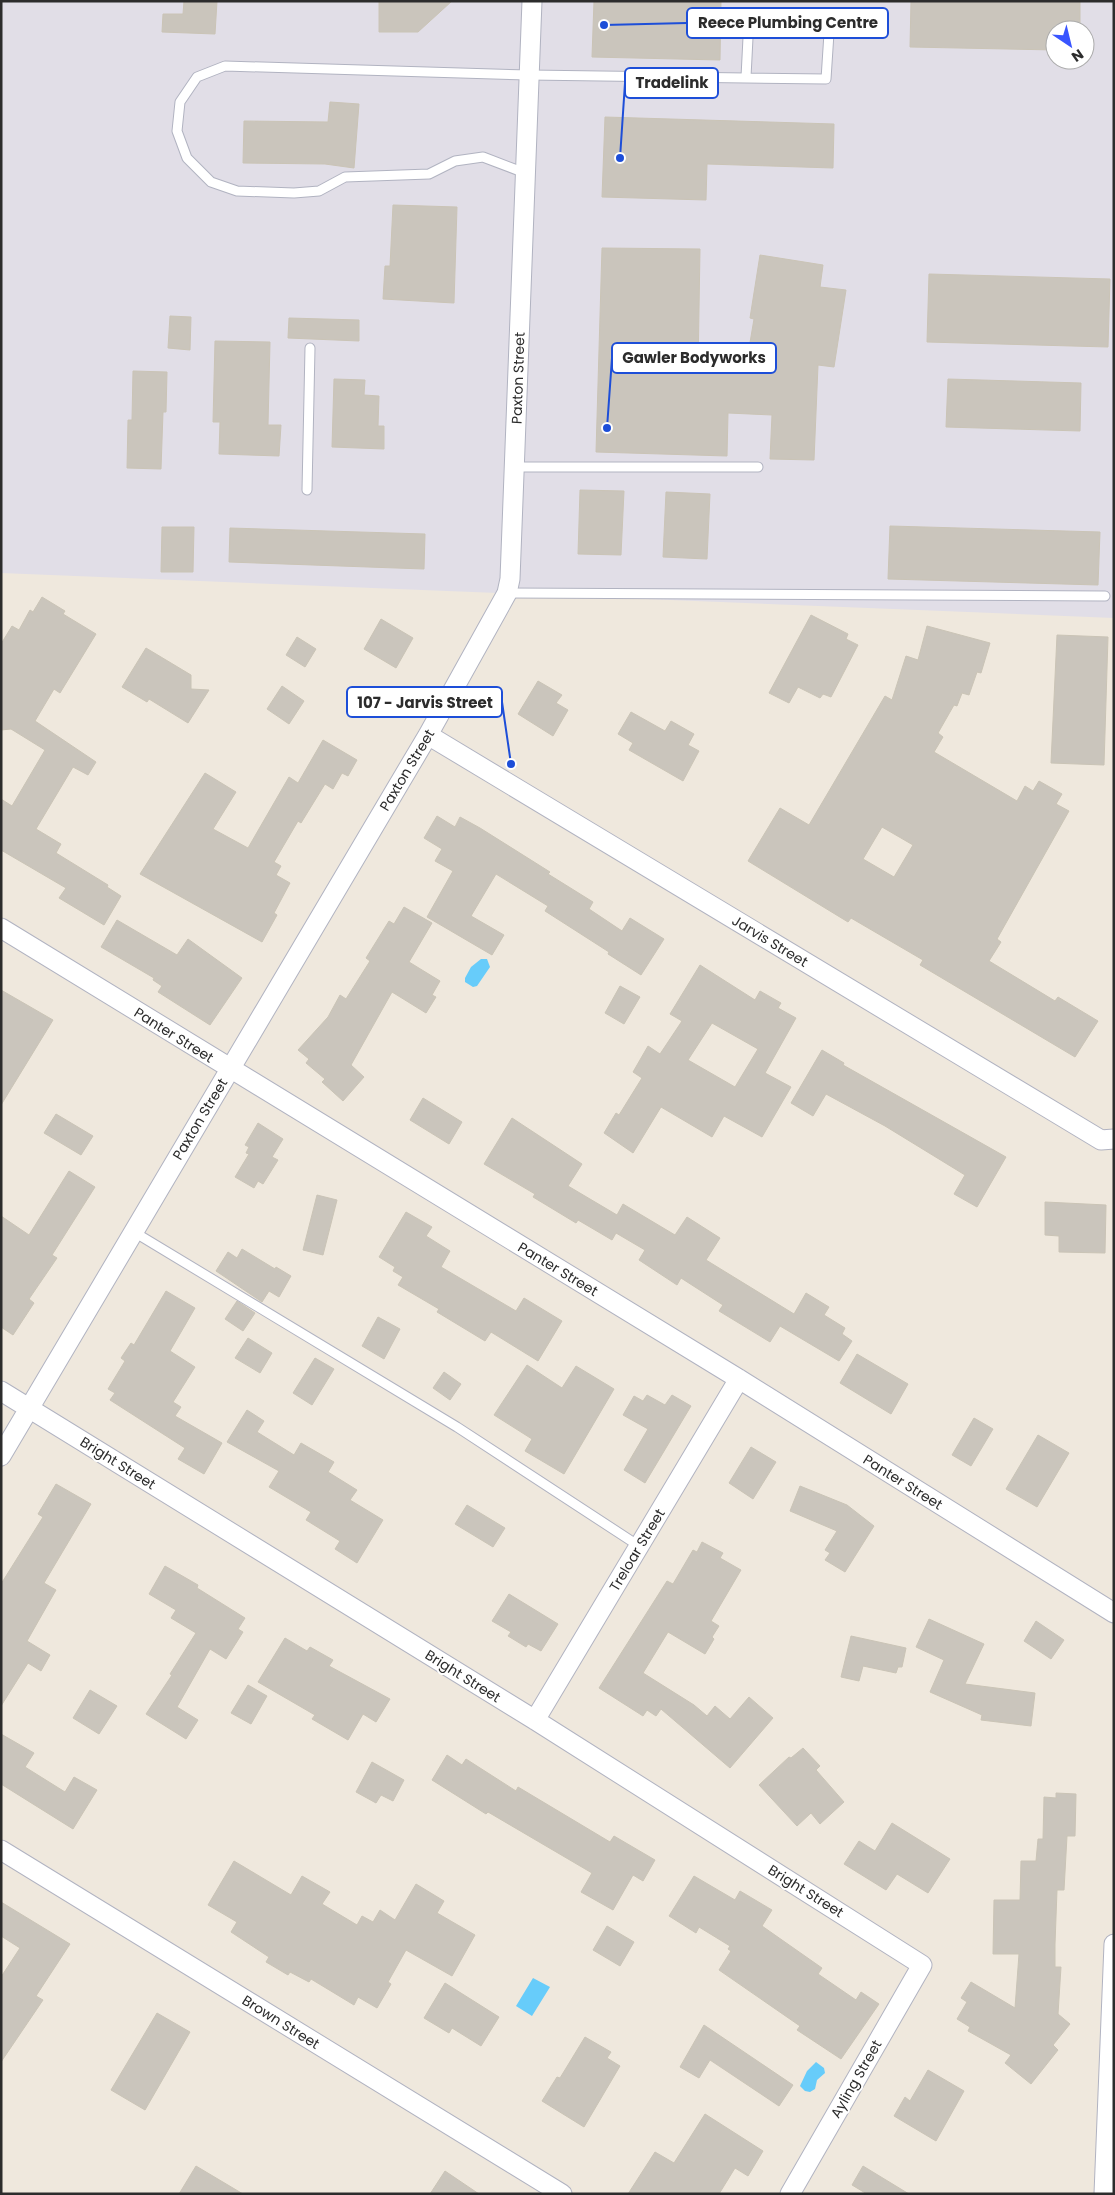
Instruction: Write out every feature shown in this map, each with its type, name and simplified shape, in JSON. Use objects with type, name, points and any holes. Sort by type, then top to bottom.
[{"type":"street","name":"Paxton Street","points":[[1,1456],[428,735],[507,593],[510,579],[515,467],[532,1]]},
{"type":"street","name":"Jarvis Street","points":[[428,735],[1101,1140],[1114,1140]]},
{"type":"street","name":"Panter Street","points":[[1,928],[739,1379],[1114,1613]]},
{"type":"street","name":"Treloar Street","points":[[536,1720],[739,1379]]},
{"type":"street","name":"Bright Street","points":[[1,1391],[536,1720],[922,1965]]},
{"type":"street","name":"Brown Street","points":[[1,1850],[562,2194]]},
{"type":"street","points":[[1104,2194],[1114,1944]]},
{"type":"street","name":"Ayling Street","points":[[790,2194],[922,1965]]},
{"type":"lane","points":[[525,173],[483,157],[454,161],[429,174],[345,177],[319,191],[294,193],[237,191],[211,182],[187,158],[177,131],[180,102],[198,77],[225,66],[529,74],[746,77],[826,78],[830,18],[748,18],[746,77]]},
{"type":"lane","points":[[307,490],[310,348]]},
{"type":"lane","points":[[515,467],[758,466]]},
{"type":"lane","points":[[507,593],[1105,596]]},
{"type":"lane","points":[[134,1232],[457,1427],[639,1546]]},
{"type":"shaded area","points":[[1,1],[1114,1],[1114,618],[1,573]]},
{"type":"water","points":[[481,959],[487,959],[490,967],[477,986],[473,987],[465,982],[465,978],[471,967]]},
{"type":"water","points":[[533,1978],[550,1987],[532,2016],[516,2006]]},
{"type":"water","points":[[816,2062],[824,2068],[825,2073],[817,2080],[815,2089],[810,2092],[805,2091],[800,2086],[807,2071]]},
{"type":"building","points":[[184,1],[217,1],[215,34],[162,32],[163,14],[183,14]]},
{"type":"building","points":[[379,1],[452,1],[418,32],[379,32]]},
{"type":"building","points":[[594,1],[721,1],[720,60],[592,57]]},
{"type":"building","points":[[911,1],[1080,1],[1080,20],[1045,20],[1045,50],[910,47]]},
{"type":"building","points":[[330,102],[359,104],[354,168],[325,164],[243,163],[244,121],[328,122]]},
{"type":"building","points":[[605,117],[834,124],[833,168],[707,164],[706,200],[602,197]]},
{"type":"building","points":[[393,205],[457,207],[454,303],[383,299],[385,266],[390,266]]},
{"type":"building","points":[[602,248],[700,249],[698,370],[745,372],[754,319],[750,318],[760,255],[823,265],[820,287],[846,290],[834,367],[818,365],[814,460],[770,459],[772,415],[728,413],[727,456],[596,452]]},
{"type":"building","points":[[929,274],[1110,279],[1108,347],[927,342]]},
{"type":"building","points":[[170,316],[191,317],[190,350],[168,348]]},
{"type":"building","points":[[289,318],[359,320],[359,341],[288,338]]},
{"type":"building","points":[[215,341],[270,342],[268,425],[281,425],[279,456],[219,454],[220,422],[213,422]]},
{"type":"building","points":[[133,371],[167,372],[166,412],[163,412],[161,469],[127,468],[128,420],[132,420]]},
{"type":"building","points":[[334,379],[365,380],[364,395],[379,396],[378,426],[384,426],[384,449],[332,447]]},
{"type":"building","points":[[948,379],[1081,383],[1080,431],[946,427]]},
{"type":"building","points":[[580,490],[624,491],[621,555],[578,554]]},
{"type":"building","points":[[666,492],[710,494],[707,559],[663,557]]},
{"type":"building","points":[[890,526],[1100,532],[1098,585],[888,579]]},
{"type":"building","points":[[162,527],[194,527],[193,572],[161,572]]},
{"type":"building","points":[[230,528],[425,534],[424,569],[229,562]]},
{"type":"building","points":[[42,597],[65,611],[63,614],[96,634],[60,693],[54,689],[35,721],[96,762],[88,775],[73,767],[36,829],[61,844],[56,853],[108,885],[107,887],[121,896],[104,925],[59,898],[66,888],[1,850],[1,799],[12,806],[45,750],[11,729],[1,730],[1,644],[12,626],[19,630],[30,610],[33,612]]},
{"type":"building","points":[[811,615],[848,634],[846,639],[858,645],[831,697],[823,694],[820,698],[798,687],[789,703],[769,693]]},
{"type":"building","points":[[381,619],[413,638],[396,668],[364,649]]},
{"type":"building","points":[[927,626],[990,643],[981,673],[977,672],[969,695],[962,693],[957,706],[954,705],[938,733],[943,737],[934,752],[1017,801],[1025,786],[1033,791],[1039,781],[1062,794],[1056,804],[1069,811],[997,939],[1001,942],[989,961],[1055,1001],[1058,997],[1098,1021],[1075,1057],[920,965],[923,960],[851,918],[848,922],[748,861],[780,808],[809,825],[885,696],[892,700],[906,656],[918,660]],"holes":[[[882,827],[913,845],[894,877],[863,859]]]},
{"type":"building","points":[[1057,635],[1108,637],[1104,765],[1051,763]]},
{"type":"building","points":[[297,637],[316,649],[305,667],[286,655]]},
{"type":"building","points":[[146,648],[191,675],[191,689],[209,690],[188,723],[149,699],[147,702],[122,687]]},
{"type":"building","points":[[538,681],[562,695],[556,703],[568,710],[553,736],[518,714]]},
{"type":"building","points":[[282,686],[304,701],[289,724],[267,709]]},
{"type":"building","points":[[631,712],[665,731],[671,721],[694,734],[688,745],[699,751],[683,781],[629,750],[633,743],[618,734]]},
{"type":"building","points":[[323,740],[357,760],[348,776],[342,773],[333,789],[325,784],[301,823],[298,821],[274,862],[281,866],[276,875],[290,883],[274,913],[277,915],[262,942],[140,874],[205,773],[236,792],[213,829],[248,848],[289,777],[298,783]]},
{"type":"building","points":[[437,816],[455,827],[460,817],[480,828],[550,872],[548,874],[593,902],[589,909],[622,931],[630,918],[664,939],[641,975],[545,911],[548,906],[496,874],[471,916],[504,935],[492,955],[427,917],[453,871],[435,861],[442,849],[424,838]]},
{"type":"building","points":[[404,907],[432,923],[409,962],[440,981],[432,995],[436,997],[426,1013],[392,992],[351,1065],[364,1077],[343,1101],[322,1082],[325,1079],[306,1063],[309,1059],[298,1050],[328,1017],[340,995],[346,999],[370,961],[366,958],[389,921],[394,924]]},
{"type":"building","points":[[117,920],[177,955],[188,939],[242,978],[210,1025],[158,992],[162,986],[153,980],[154,978],[101,947]]},
{"type":"building","points":[[700,965],[755,1000],[760,991],[781,1003],[778,1008],[796,1018],[765,1073],[791,1087],[762,1137],[724,1116],[712,1137],[661,1107],[633,1153],[604,1133],[616,1113],[619,1115],[642,1078],[633,1072],[648,1046],[660,1054],[682,1021],[670,1014]],"holes":[[[712,1023],[758,1049],[735,1087],[688,1060]]]},
{"type":"building","points":[[620,986],[640,997],[624,1024],[605,1013]]},
{"type":"building","points":[[1,990],[53,1020],[1,1105]]},
{"type":"building","points":[[822,1050],[844,1063],[843,1065],[1006,1157],[977,1207],[954,1194],[965,1175],[885,1126],[826,1094],[813,1116],[791,1103]]},
{"type":"building","points":[[423,1098],[462,1122],[449,1144],[410,1120]]},
{"type":"building","points":[[56,1114],[93,1136],[81,1155],[44,1133]]},
{"type":"building","points":[[512,1118],[582,1164],[568,1186],[617,1215],[623,1204],[675,1235],[687,1217],[720,1238],[706,1260],[794,1314],[806,1293],[829,1307],[824,1315],[845,1328],[842,1334],[852,1341],[839,1361],[780,1326],[770,1342],[719,1311],[723,1305],[681,1278],[677,1285],[639,1260],[645,1250],[616,1233],[612,1240],[578,1220],[576,1223],[533,1197],[535,1194],[484,1164]]},
{"type":"building","points":[[258,1123],[283,1139],[272,1157],[278,1160],[263,1184],[258,1181],[254,1188],[235,1177],[249,1154],[246,1153],[249,1147],[245,1145]]},
{"type":"building","points":[[69,1171],[95,1187],[52,1255],[57,1258],[29,1299],[34,1303],[13,1335],[1,1327],[1,1216],[29,1235]]},
{"type":"building","points":[[317,1195],[337,1200],[323,1255],[303,1250]]},
{"type":"building","points":[[1045,1202],[1106,1205],[1105,1253],[1059,1252],[1059,1236],[1045,1235]]},
{"type":"building","points":[[406,1212],[432,1227],[426,1236],[450,1251],[441,1267],[516,1311],[524,1298],[562,1321],[538,1361],[491,1332],[485,1341],[437,1312],[439,1309],[398,1285],[403,1277],[393,1271],[395,1267],[379,1257]]},
{"type":"building","points":[[242,1249],[275,1269],[276,1267],[291,1276],[279,1297],[269,1291],[262,1302],[216,1271],[228,1252],[237,1258]]},
{"type":"building","points":[[166,1291],[195,1308],[170,1351],[195,1367],[173,1402],[181,1407],[175,1416],[222,1443],[204,1474],[178,1459],[185,1448],[110,1400],[115,1393],[108,1389],[125,1361],[121,1358],[131,1343],[134,1345]]},
{"type":"building","points":[[237,1301],[255,1313],[243,1331],[225,1319]]},
{"type":"building","points":[[378,1317],[400,1329],[384,1359],[362,1346]]},
{"type":"building","points":[[248,1338],[272,1353],[260,1373],[235,1358]]},
{"type":"building","points":[[857,1354],[908,1384],[891,1414],[840,1383]]},
{"type":"building","points":[[315,1358],[334,1369],[312,1405],[293,1393]]},
{"type":"building","points":[[527,1365],[562,1388],[576,1366],[614,1389],[564,1474],[525,1451],[532,1439],[494,1415]]},
{"type":"building","points":[[444,1372],[461,1384],[450,1400],[433,1388]]},
{"type":"building","points":[[647,1395],[665,1405],[672,1395],[691,1406],[645,1483],[624,1470],[648,1429],[623,1415],[634,1396],[643,1401]]},
{"type":"building","points":[[247,1410],[264,1421],[257,1432],[294,1455],[301,1443],[334,1462],[328,1472],[357,1490],[350,1500],[383,1520],[357,1563],[335,1549],[340,1541],[306,1520],[311,1512],[269,1487],[279,1471],[227,1442]]},
{"type":"building","points":[[974,1418],[993,1429],[971,1466],[952,1455]]},
{"type":"building","points":[[1038,1435],[1069,1453],[1037,1507],[1006,1489]]},
{"type":"building","points":[[751,1447],[776,1462],[753,1499],[729,1483]]},
{"type":"building","points":[[56,1484],[91,1504],[44,1583],[56,1590],[27,1641],[50,1655],[41,1671],[28,1663],[1,1706],[1,1584],[43,1517],[38,1514]]},
{"type":"building","points":[[800,1486],[847,1505],[874,1526],[845,1572],[825,1560],[830,1553],[825,1550],[837,1531],[790,1511]]},
{"type":"building","points":[[467,1505],[505,1528],[493,1547],[455,1524]]},
{"type":"building","points":[[702,1542],[723,1553],[720,1558],[741,1570],[711,1621],[719,1626],[712,1637],[714,1639],[705,1654],[668,1632],[643,1673],[694,1705],[707,1716],[715,1706],[730,1719],[749,1697],[773,1718],[730,1768],[661,1709],[656,1716],[647,1710],[643,1716],[599,1688],[667,1581],[673,1584],[693,1550],[697,1552]]},
{"type":"building","points":[[165,1566],[198,1585],[197,1588],[245,1618],[238,1629],[243,1632],[226,1659],[210,1649],[177,1707],[198,1720],[186,1739],[146,1714],[172,1675],[170,1674],[196,1633],[171,1618],[176,1610],[149,1594]]},
{"type":"building","points":[[509,1594],[558,1624],[541,1651],[528,1644],[526,1647],[508,1636],[511,1632],[492,1621]]},
{"type":"building","points":[[929,1619],[984,1644],[965,1684],[1035,1693],[1031,1726],[981,1720],[982,1715],[930,1692],[944,1660],[916,1647]]},
{"type":"building","points":[[1036,1621],[1064,1640],[1051,1659],[1024,1641]]},
{"type":"building","points":[[851,1636],[906,1648],[902,1667],[898,1667],[896,1673],[863,1666],[859,1681],[841,1677]]},
{"type":"building","points":[[285,1638],[307,1651],[310,1647],[333,1660],[329,1666],[390,1699],[376,1722],[363,1714],[348,1740],[312,1719],[315,1715],[258,1682]]},
{"type":"building","points":[[248,1685],[267,1696],[251,1724],[231,1713]]},
{"type":"building","points":[[90,1690],[117,1706],[99,1734],[73,1718]]},
{"type":"building","points":[[1,1734],[34,1753],[25,1767],[65,1792],[74,1777],[97,1790],[73,1829],[1,1784]]},
{"type":"building","points":[[803,1748],[820,1766],[816,1770],[844,1802],[820,1824],[811,1813],[797,1826],[759,1785],[789,1757],[791,1758]]},
{"type":"building","points":[[447,1755],[462,1765],[466,1759],[516,1791],[518,1787],[610,1842],[614,1836],[655,1860],[643,1881],[633,1875],[613,1910],[581,1892],[592,1873],[488,1812],[486,1814],[432,1780]]},
{"type":"building","points":[[372,1762],[404,1780],[393,1801],[381,1795],[376,1803],[356,1792]]},
{"type":"building","points":[[1056,1793],[1076,1794],[1075,1836],[1067,1836],[1064,1890],[1057,1890],[1055,1944],[1055,1967],[1061,1967],[1058,2014],[1070,2024],[1053,2045],[1058,2050],[1031,2084],[1005,2063],[1011,2055],[968,2031],[970,2027],[957,2019],[967,2002],[961,1998],[971,1982],[1015,2008],[1019,1954],[993,1954],[994,1900],[1020,1900],[1021,1861],[1036,1861],[1038,1839],[1043,1839],[1044,1797],[1056,1798]]},
{"type":"building","points":[[892,1823],[950,1859],[928,1893],[897,1874],[886,1890],[844,1864],[859,1841],[875,1851]]},
{"type":"building","points":[[234,1861],[291,1895],[302,1876],[330,1892],[322,1904],[357,1925],[362,1916],[373,1922],[380,1910],[395,1920],[416,1884],[444,1901],[437,1913],[475,1935],[452,1976],[406,1950],[388,1982],[391,1984],[377,2008],[358,1997],[354,2005],[311,1979],[309,1982],[290,1972],[288,1975],[266,1962],[269,1957],[231,1932],[237,1922],[208,1905]]},
{"type":"building","points":[[694,1876],[735,1900],[740,1891],[772,1910],[762,1926],[822,1968],[818,1974],[856,2000],[861,1992],[879,2004],[841,2059],[797,2030],[800,2026],[719,1970],[731,1951],[728,1949],[730,1946],[699,1927],[696,1933],[669,1916]]},
{"type":"building","points":[[1,1902],[70,1944],[36,1996],[43,2000],[1,2062],[1,1977],[20,1948],[1,1936]]},
{"type":"building","points":[[607,1926],[634,1942],[620,1966],[593,1950]]},
{"type":"building","points":[[445,1983],[499,2017],[481,2046],[452,2028],[449,2033],[424,2018]]},
{"type":"building","points":[[157,2013],[190,2032],[145,2110],[111,2090]]},
{"type":"building","points":[[704,2025],[793,2085],[779,2106],[710,2060],[699,2078],[680,2067]]},
{"type":"building","points":[[585,2037],[611,2052],[607,2058],[620,2066],[584,2127],[542,2101],[557,2077],[560,2078]]},
{"type":"building","points":[[928,2070],[964,2091],[936,2141],[894,2116],[905,2097],[910,2101]]},
{"type":"building","points":[[705,2114],[763,2151],[748,2176],[735,2168],[719,2194],[628,2194],[655,2152],[674,2163]]},
{"type":"building","points":[[196,2166],[243,2194],[179,2194]]},
{"type":"building","points":[[863,2166],[909,2194],[867,2194],[852,2185]]},
{"type":"building","points":[[445,2171],[479,2194],[430,2194]]},
{"type":"place","name":"Reece Plumbing Centre","points":[[604,25]]},
{"type":"place","name":"Tradelink","points":[[620,158]]},
{"type":"place","name":"Gawler Bodyworks","points":[[607,428]]},
{"type":"place","name":"107 - Jarvis Street","points":[[511,764]]}]
